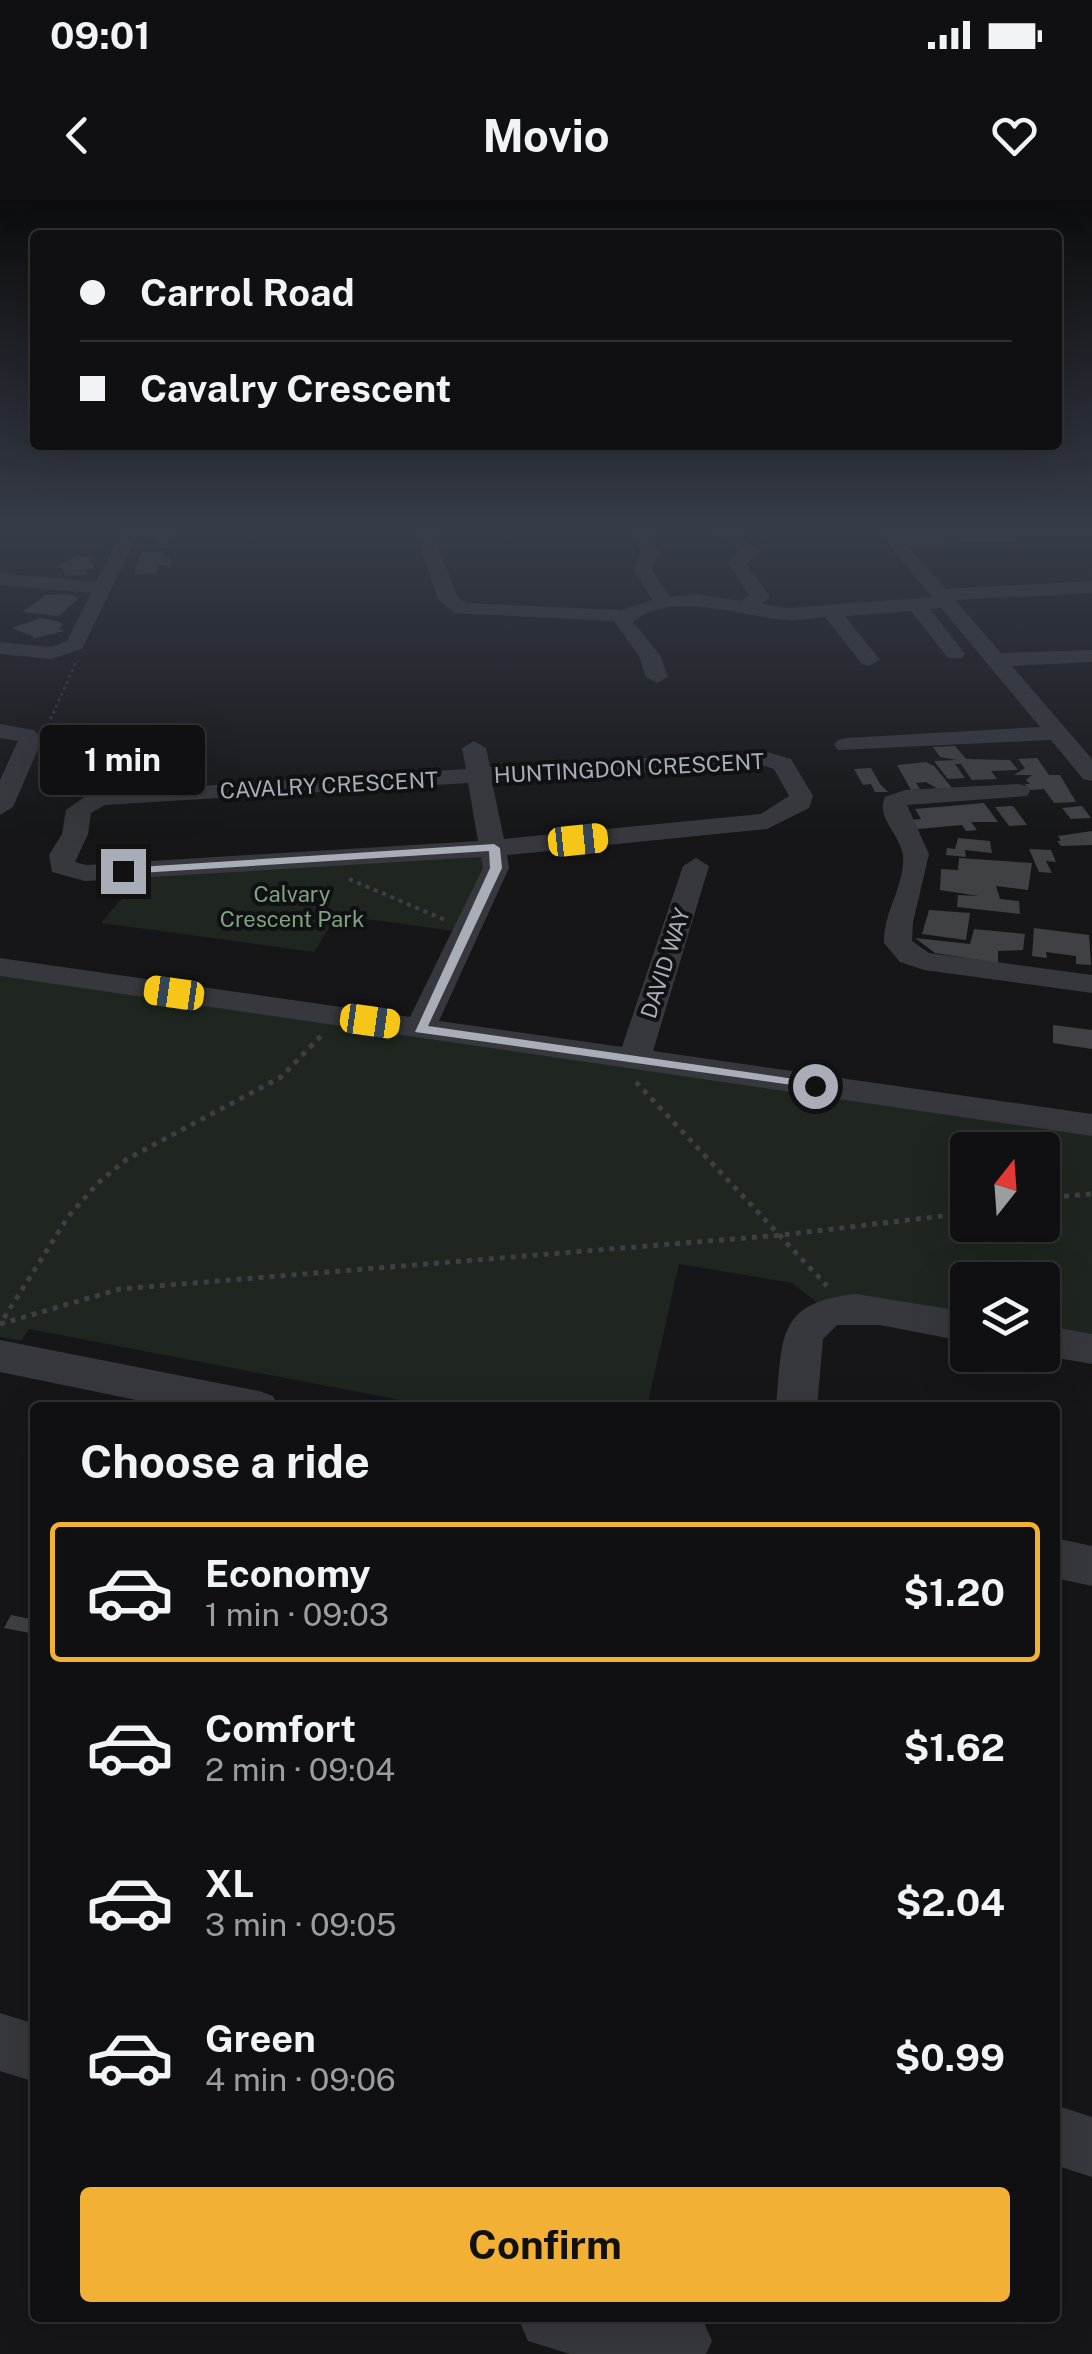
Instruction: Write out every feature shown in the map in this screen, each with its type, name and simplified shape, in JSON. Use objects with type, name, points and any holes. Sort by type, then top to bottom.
[{"type":"street","points":[[0,648],[63,651],[75,645],[81,633]]},
{"type":"street","points":[[629,633],[649,655],[657,677]]},
{"type":"street","points":[[848,633],[869,660]]},
{"type":"street","points":[[938,633],[955,654]]},
{"type":"street","points":[[973,633],[1092,774]]},
{"type":"street","points":[[996,660],[1092,656]]},
{"type":"street","points":[[0,731],[29,737],[0,807]]},
{"type":"street","points":[[846,745],[1092,738]]},
{"type":"street","points":[[420,1029],[496,868],[474,748]]},
{"type":"street","name":"HUNTINGDON CRESCENT","points":[[479,776],[764,758],[783,764],[801,796],[800,802],[767,821],[494,848]]},
{"type":"street","name":"CAVALRY CRESCENT","points":[[479,776],[99,798],[79,810],[76,834],[62,855],[61,866],[85,874],[494,848]]},
{"type":"street","points":[[1018,791],[900,798],[893,808],[909,834],[916,862],[897,934],[902,950],[924,961],[1092,984]]},
{"type":"street","name":"DAVID WAY","points":[[634,1060],[696,866]]},
{"type":"street","points":[[0,968],[1092,1126]]},
{"type":"street","points":[[797,1402],[806,1332],[822,1314],[845,1307],[950,1324]]},
{"type":"street","points":[[1,1334],[240,1402]]},
{"type":"street","points":[[1060,1343],[1092,1349]]},
{"type":"street","points":[[1060,1559],[1092,1566]]},
{"type":"street","points":[[0,2042],[30,2051]]},
{"type":"street","points":[[1060,2137],[1092,2147]]},
{"type":"street","points":[[578,2322],[679,2337]]},
{"type":"path","points":[[29,737],[46,729],[76,662],[63,651]]},
{"type":"path","points":[[349,879],[456,924]]},
{"type":"path","points":[[1,1334],[68,1217],[98,1184],[128,1159],[281,1077],[339,1017]]},
{"type":"path","points":[[634,1060],[630,1076],[845,1307]]},
{"type":"path","points":[[1060,1197],[1092,1194]]},
{"type":"path","points":[[1,1334],[120,1289],[782,1235],[950,1214]]},
{"type":"green space","name":"Calvary Crescent Park","points":[[480,855],[486,865],[454,931],[337,915],[314,952],[101,923],[142,874]]},
{"type":"green space","points":[[0,971],[1092,1133],[1092,1340],[1060,1335],[1060,1262],[950,1262],[950,1317],[820,1305],[792,1283],[679,1264],[648,1402],[411,1402],[29,1329],[21,1341],[0,1337]]},
{"type":"building","points":[[23,633],[58,633],[30,639],[34,637]]},
{"type":"building","points":[[955,746],[966,759],[1010,760],[1018,770],[991,771],[997,779],[972,780],[961,764],[955,764],[965,778],[948,779],[934,761],[957,760],[940,757],[933,747]]},
{"type":"building","points":[[1037,758],[1049,775],[1060,775],[1076,802],[1054,803],[1044,789],[1029,790],[1025,784],[1030,784],[1026,780],[1032,775],[1014,775],[1025,768],[1018,759]]},
{"type":"building","points":[[926,762],[952,788],[938,789],[926,782],[916,783],[920,789],[911,790],[897,765]]},
{"type":"building","points":[[871,768],[888,792],[875,792],[871,784],[863,785],[854,769]]},
{"type":"building","points":[[984,803],[998,822],[971,822],[977,830],[966,831],[962,825],[918,829],[912,820],[921,819],[915,809]]},
{"type":"building","points":[[1013,806],[1027,825],[1009,826],[995,807]]},
{"type":"building","points":[[1082,806],[1091,818],[1071,819],[1062,808]]},
{"type":"building","points":[[1092,831],[1092,845],[1061,846],[1057,841],[1061,841],[1058,836]]},
{"type":"building","points":[[958,838],[990,841],[992,853],[965,850],[966,857],[946,855],[947,848],[955,849]]},
{"type":"building","points":[[1029,849],[1051,850],[1056,862],[1046,861],[1052,873],[1039,872]]},
{"type":"building","points":[[959,858],[1032,863],[1028,890],[996,886],[1000,899],[1019,901],[1020,914],[957,907],[958,895],[979,896],[940,890],[941,869],[958,870]]},
{"type":"building","points":[[929,910],[970,913],[966,940],[922,934]]},
{"type":"building","points":[[1034,928],[1089,935],[1091,965],[1076,964],[1076,956],[1046,952],[1047,958],[1032,956]]},
{"type":"building","points":[[974,929],[1025,934],[1023,950],[998,951],[998,963],[935,953],[915,938],[970,944]]},
{"type":"building","points":[[1053,1025],[1092,1030],[1092,1049],[1053,1043]]},
{"type":"building","points":[[11,1615],[30,1619],[30,1633],[4,1628]]},
{"type":"route","points":[[123,871],[494,848],[496,868],[420,1029],[815,1086]]}]
